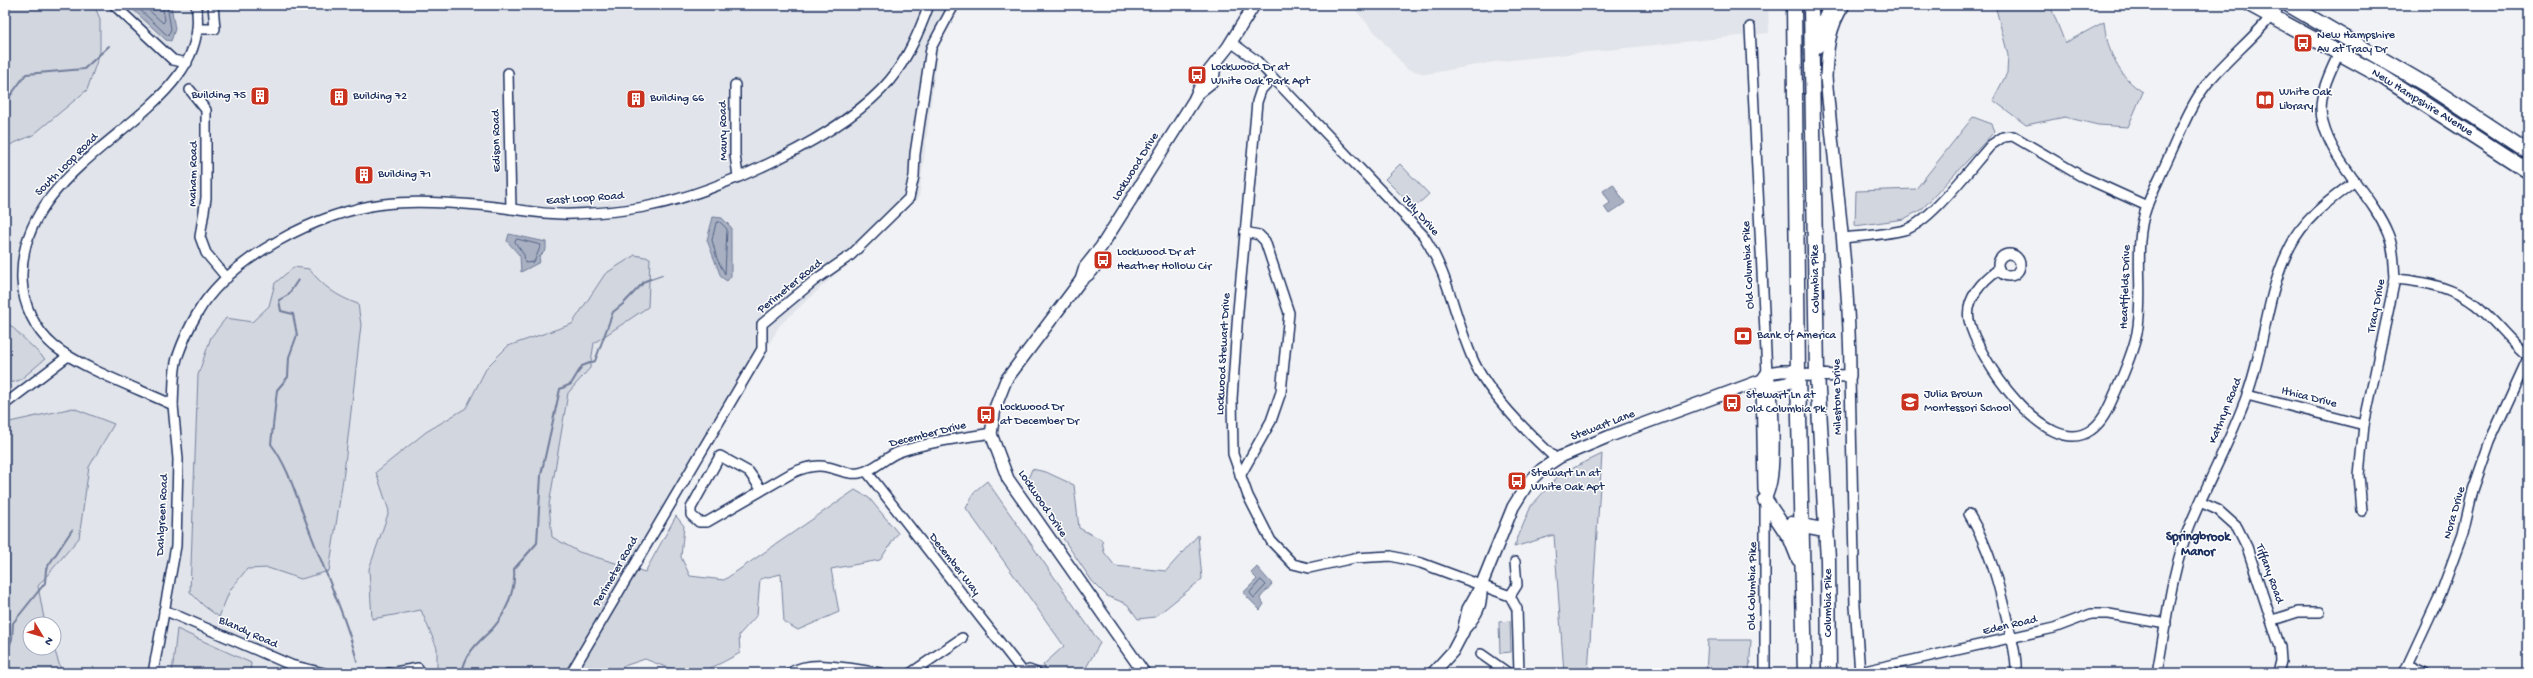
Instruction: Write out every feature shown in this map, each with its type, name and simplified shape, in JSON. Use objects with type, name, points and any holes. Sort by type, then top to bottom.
[{"type":"main road","points":[[1784,5],[1795,77]]},
{"type":"main road","name":"Columbia Pike","points":[[1794,5],[1798,375],[1805,673]]},
{"type":"main road","name":"Columbia Pike","points":[[1811,5],[1817,374],[1826,528],[1829,673]]},
{"type":"main road","points":[[1812,64],[1822,26],[1831,5]]},
{"type":"main road","name":"New Hampshire Avenue","points":[[2251,5],[2276,11],[2339,53],[2428,105],[2528,171]]},
{"type":"main road","name":"New Hampshire Avenue","points":[[2289,5],[2437,92],[2528,152]]},
{"type":"main road","points":[[2428,105],[2437,92]]},
{"type":"main road","points":[[1769,505],[1791,523],[1801,527],[1826,528]]},
{"type":"main road","points":[[1769,505],[1791,539],[1803,569]]},
{"type":"street","points":[[114,5],[174,60],[187,63]]},
{"type":"street","name":"South Loop Road","points":[[68,356],[48,340],[34,322],[24,298],[22,272],[26,244],[36,217],[49,198],[68,178],[171,86],[187,63],[195,43],[197,30],[196,5]]},
{"type":"street","points":[[197,30],[215,29],[213,5]]},
{"type":"street","name":"East Loop Road","points":[[197,313],[227,278],[254,256],[296,231],[345,213],[384,204],[434,204],[511,209],[533,214],[573,214],[649,206],[715,186],[831,131],[861,110],[889,81],[905,60],[929,5]]},
{"type":"street","name":"Perimeter Road","points":[[571,673],[762,349],[762,324],[815,280],[851,255],[909,198],[914,176],[915,154],[931,48],[954,5]]},
{"type":"street","name":"Lockwood Drive","points":[[1144,673],[1008,479],[992,433],[994,408],[1006,380],[1082,280],[1093,272],[1096,262],[1095,255],[1198,92],[1213,80],[1215,63],[1231,42],[1254,5]]},
{"type":"street","name":"Milestone Drive","points":[[1844,5],[1833,26],[1827,46],[1826,77],[1850,317],[1855,606],[1860,672]]},
{"type":"street","name":"Heartfields Drive","points":[[1999,269],[1987,277],[1973,296],[1969,319],[1985,358],[2022,407],[2048,430],[2070,437],[2090,431],[2104,417],[2122,377],[2137,333],[2140,284],[2140,234],[2147,206],[2181,132],[2205,86],[2276,11]]},
{"type":"street","name":"Old Columbia Pike","points":[[1750,27],[1767,380],[1770,485],[1765,673]]},
{"type":"street","name":"July Drive","points":[[1231,42],[1257,61],[1423,235],[1436,255],[1475,363],[1490,387],[1556,459]]},
{"type":"street","name":"Tracy Drive","points":[[2339,53],[2325,83],[2323,123],[2332,143],[2380,217],[2389,236],[2395,279],[2364,425],[2359,475],[2362,511]]},
{"type":"street","name":"Edison Road","points":[[508,73],[511,209]]},
{"type":"street","name":"Lockwood Stewart Drive","points":[[1272,78],[1261,90],[1257,102],[1245,232],[1232,398],[1233,454],[1240,476],[1271,541],[1293,564],[1309,568],[1354,558],[1391,556],[1421,563],[1510,596]]},
{"type":"street","name":"Maury Road","points":[[735,85],[735,155],[738,176]]},
{"type":"street","name":"Maham Road","points":[[190,90],[206,110],[206,198],[200,238],[206,253],[227,278]]},
{"type":"street","points":[[1843,238],[1904,230],[1917,224],[1930,214],[1991,145],[2002,138],[2013,136],[2081,176],[2147,206]]},
{"type":"street","name":"Kathryn Road","points":[[2157,673],[2183,548],[2190,526],[2202,503],[2247,395],[2280,268],[2290,246],[2316,211],[2356,181]]},
{"type":"street","points":[[1240,476],[1271,421],[1279,399],[1289,312],[1264,241],[1258,235],[1245,232]]},
{"type":"street","points":[[2395,279],[2446,288],[2461,295],[2486,314],[2528,357]]},
{"type":"street","name":"Dahlgreen Road","points":[[153,673],[176,546],[178,459],[173,405],[176,360],[197,313]]},
{"type":"street","points":[[5,404],[68,356],[173,405]]},
{"type":"street","name":"Nora Drive","points":[[2404,673],[2441,593],[2463,533],[2473,490],[2490,441],[2528,357]]},
{"type":"street","name":"Stewart Lane","points":[[1433,673],[1453,651],[1464,629],[1478,612],[1482,597],[1481,586],[1513,506],[1528,484],[1542,468],[1556,459],[1610,436],[1790,371],[1798,375],[1817,374],[1850,376]]},
{"type":"street","name":"Ithica Drive","points":[[2247,395],[2364,425]]},
{"type":"street","name":"December Drive","points":[[867,472],[884,458],[899,452],[992,433]]},
{"type":"street","points":[[761,489],[749,472],[720,456],[691,508],[691,515],[699,522],[707,522],[761,489],[807,468],[828,467],[851,474],[867,472]]},
{"type":"street","name":"December Way","points":[[867,472],[1023,673]]},
{"type":"street","name":"Tiffany Road","points":[[2202,503],[2218,510],[2237,527],[2247,547],[2273,620],[2280,647],[2281,662],[2278,673]]},
{"type":"street","points":[[1969,514],[1988,548],[1994,566],[2011,638],[2016,673]]},
{"type":"street","points":[[1516,562],[1517,586],[1510,596],[1517,609],[1519,673]]},
{"type":"street","name":"Blandy Road","points":[[164,610],[291,665],[324,673]]},
{"type":"street","points":[[2273,620],[2298,612],[2320,612]]},
{"type":"street","name":"Eden Road","points":[[1860,672],[2054,628],[2091,614],[2109,614],[2166,624]]},
{"type":"street","points":[[911,673],[962,638]]},
{"type":"street","points":[[1481,654],[1508,673]]},
{"type":"street","points":[[790,673],[800,667],[812,665],[881,673]]},
{"type":"street","points":[[2409,665],[2426,673]]},
{"type":"street","points":[[389,673],[418,668]]},
{"type":"street","points":[[1023,673],[1029,670],[1037,673]]},
{"type":"shaded area","points":[[5,5],[962,5],[938,47],[919,198],[780,325],[580,673],[5,673]]},
{"type":"shaded area","points":[[5,5],[94,5],[100,19],[100,52],[87,90],[33,135],[5,147]]},
{"type":"shaded area","points":[[1351,5],[1768,5],[1769,33],[1494,62],[1426,74],[1407,69]]},
{"type":"shaded area","points":[[1995,5],[2050,5],[2065,43],[2104,22],[2108,43],[2120,71],[2134,86],[2143,92],[2128,127],[2098,125],[2065,117],[2026,125],[1993,100],[2007,73],[2008,55]]},
{"type":"shaded area","points":[[1973,117],[1992,124],[1995,131],[1922,209],[1904,219],[1855,226],[1856,191],[1916,189]]},
{"type":"shaded area","points":[[1400,164],[1429,194],[1414,208],[1385,179]]},
{"type":"shaded area","points":[[635,255],[650,258],[648,307],[594,343],[590,368],[568,393],[549,505],[552,537],[579,552],[645,572],[676,516],[684,526],[681,557],[690,576],[724,580],[855,490],[869,498],[898,533],[880,560],[831,569],[839,612],[798,630],[784,622],[781,574],[760,579],[757,615],[739,635],[740,653],[713,667],[694,672],[684,672],[645,659],[624,666],[619,673],[437,673],[437,648],[421,610],[372,619],[369,569],[389,511],[376,472],[426,432],[466,408],[487,367],[508,346],[572,324],[605,274]]},
{"type":"shaded area","points":[[294,267],[309,269],[331,290],[343,298],[358,304],[361,325],[344,472],[329,571],[301,579],[268,568],[247,569],[230,590],[219,617],[204,606],[190,592],[198,375],[211,337],[226,318],[252,322],[269,306],[275,283]]},
{"type":"shaded area","points":[[5,320],[45,359],[20,380],[5,385]]},
{"type":"shaded area","points":[[73,408],[114,424],[89,467],[79,538],[38,586],[44,616],[22,616],[22,656],[57,656],[62,673],[5,673],[5,423]]},
{"type":"shaded area","points":[[1602,454],[1588,673],[1564,673],[1554,535],[1514,547],[1531,506],[1559,475]]},
{"type":"shaded area","points":[[1032,469],[1046,472],[1074,485],[1079,528],[1102,540],[1104,552],[1115,566],[1166,571],[1198,535],[1202,579],[1155,617],[1138,619],[1127,604],[1107,596],[1092,581],[1026,484]]},
{"type":"shaded area","points":[[987,481],[1100,643],[1083,673],[1048,673],[1043,665],[1064,646],[966,508],[975,491]]},
{"type":"shaded area","points":[[1510,621],[1511,652],[1500,653],[1499,622]]},
{"type":"shaded area","points":[[177,629],[251,663],[250,673],[172,673]]},
{"type":"shaded area","points":[[1708,640],[1751,640],[1749,673],[1706,673]]},
{"type":"water","points":[[128,5],[171,5],[175,29],[171,41],[166,40]]},
{"type":"water","points":[[1613,184],[1625,203],[1609,214],[1604,207],[1610,203],[1603,191]]},
{"type":"water","points":[[713,217],[722,218],[731,227],[731,276],[727,281],[721,277],[707,240]]},
{"type":"water","points":[[509,234],[546,242],[546,250],[539,257],[540,262],[521,272],[520,256],[507,241]]},
{"type":"water","points":[[1257,567],[1272,584],[1260,598],[1264,604],[1260,610],[1243,593],[1257,579],[1251,573]]},
{"type":"waterway","points":[[5,103],[26,74],[84,69],[109,46]]},
{"type":"waterway","points":[[462,673],[465,661],[471,652],[492,629],[508,605],[513,586],[514,569],[537,543],[541,475],[560,389],[571,384],[582,366],[595,361],[613,312],[623,304],[645,281],[662,275]]},
{"type":"waterway","points":[[298,280],[288,295],[279,300],[281,311],[293,314],[297,335],[289,357],[288,377],[277,390],[271,444],[289,475],[342,612],[357,661]]},
{"type":"waterway","points":[[5,655],[12,639],[13,623],[45,583],[46,569],[72,530]]},
{"type":"place","name":"New Hampshire Av at Tracy Dr","points":[[2303,43]]},
{"type":"place","name":"Lockwood Dr at White Oak Park Apt","points":[[1197,75]]},
{"type":"place","name":"Building 75","points":[[260,96]]},
{"type":"place","name":"Building 72","points":[[339,97]]},
{"type":"place","name":"Building 66","points":[[636,99]]},
{"type":"place","name":"White Oak Library","points":[[2265,100]]},
{"type":"place","name":"Building 71","points":[[364,175]]},
{"type":"place","name":"Lockwood Dr at Heather Hollow Cir","points":[[1103,260]]},
{"type":"place","name":"Bank of America","points":[[1743,336]]},
{"type":"place","name":"Julia Brown Montessori School","points":[[1910,402]]},
{"type":"place","name":"Stewart Ln at Old Columbia Pk","points":[[1732,403]]},
{"type":"place","name":"Lockwood Dr at December Dr","points":[[986,415]]},
{"type":"place","name":"Stewart Ln at White Oak Apt","points":[[1517,481]]},
{"type":"district","name":"Springbrook Manor","points":[[2198,544]]}]
